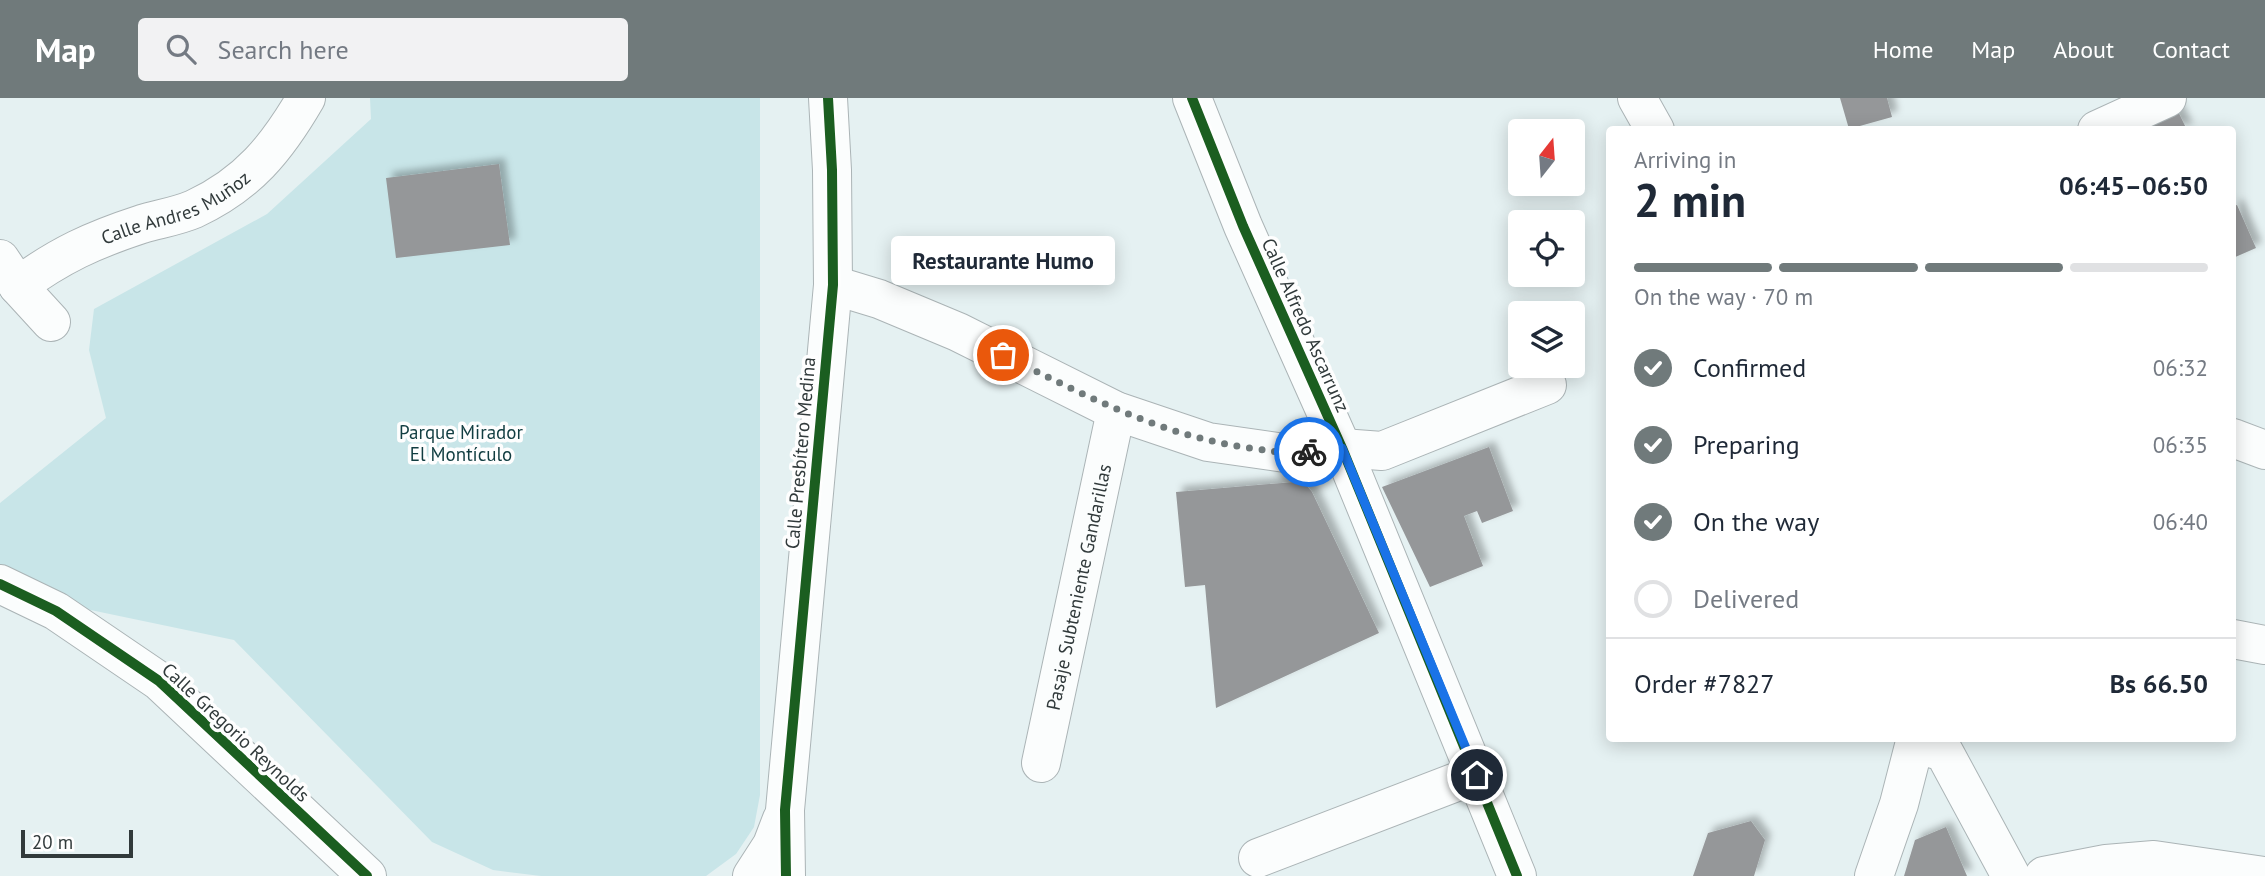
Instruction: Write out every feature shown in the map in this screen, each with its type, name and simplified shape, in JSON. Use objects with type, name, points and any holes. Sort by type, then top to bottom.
[{"type":"street","name":"Calle Andres Muñoz","points":[[9,272],[57,258],[133,228],[194,209],[244,178],[280,142],[306,98]]},
{"type":"street","name":"Calle Presbítero Medina","points":[[785,810],[833,285],[828,98]]},
{"type":"street","name":"Calle Alfredo Ascarrunz","points":[[1192,98],[1243,226],[1342,448],[1517,876]]},
{"type":"street","points":[[1637,98],[1653,126]]},
{"type":"street","points":[[2106,126],[2167,98]]},
{"type":"street","points":[[9,272],[51,322]]},
{"type":"street","points":[[833,285],[879,299],[958,332],[1116,411],[1208,442],[1292,454],[1342,448],[1382,451],[1548,385]]},
{"type":"street","name":"Pasaje Subteniente Gandarillas","points":[[1041,763],[1116,411]]},
{"type":"street","points":[[2236,439],[2265,450]]},
{"type":"street","name":"Calle Gregorio Reynolds","points":[[0,584],[56,611],[159,681],[367,876]]},
{"type":"street","points":[[2236,640],[2265,645]]},
{"type":"street","points":[[1874,876],[1916,742]]},
{"type":"street","points":[[1919,742],[1944,752],[2011,876]]},
{"type":"street","points":[[1258,858],[1477,775]]},
{"type":"street","points":[[752,876],[772,845],[785,810]]},
{"type":"street","points":[[785,810],[786,876]]},
{"type":"street","points":[[2044,876],[2106,864],[2154,859],[2264,876]]},
{"type":"green space","name":"Parque Mirador El Montículo","points":[[370,98],[760,98],[760,795],[754,827],[736,854],[706,876],[541,876],[493,870],[432,842],[234,640],[81,608],[0,574],[0,503],[106,418],[89,350],[94,309],[267,214],[371,119]]},
{"type":"building","points":[[1840,98],[1887,98],[1892,117],[1860,126],[1848,126]]},
{"type":"building","points":[[2172,99],[2185,126],[2116,126]]},
{"type":"building","points":[[499,164],[510,245],[396,258],[386,178]]},
{"type":"building","points":[[2236,205],[2256,248],[2236,257]]},
{"type":"building","points":[[1489,447],[1513,511],[1482,523],[1477,511],[1464,516],[1483,566],[1430,587],[1382,487]]},
{"type":"building","points":[[1294,482],[1307,486],[1312,492],[1379,633],[1216,708],[1205,585],[1185,587],[1176,492]]},
{"type":"building","points":[[1751,821],[1765,840],[1754,876],[1693,876],[1708,833]]},
{"type":"building","points":[[1946,827],[1967,876],[1904,876],[1915,840]]},
{"type":"cycle path","points":[[786,876],[785,810],[833,285],[828,98]]},
{"type":"cycle path","points":[[1192,98],[1243,226],[1342,448],[1517,876]]},
{"type":"cycle path","points":[[0,584],[56,611],[159,681],[367,876]]},
{"type":"way so far","points":[[1003,355],[1116,411],[1208,442],[1292,454],[1309,452]]},
{"type":"place","name":"Restaurante Humo","points":[[1003,355]]},
{"type":"route","points":[[1309,452],[1342,448],[1477,775]]}]
